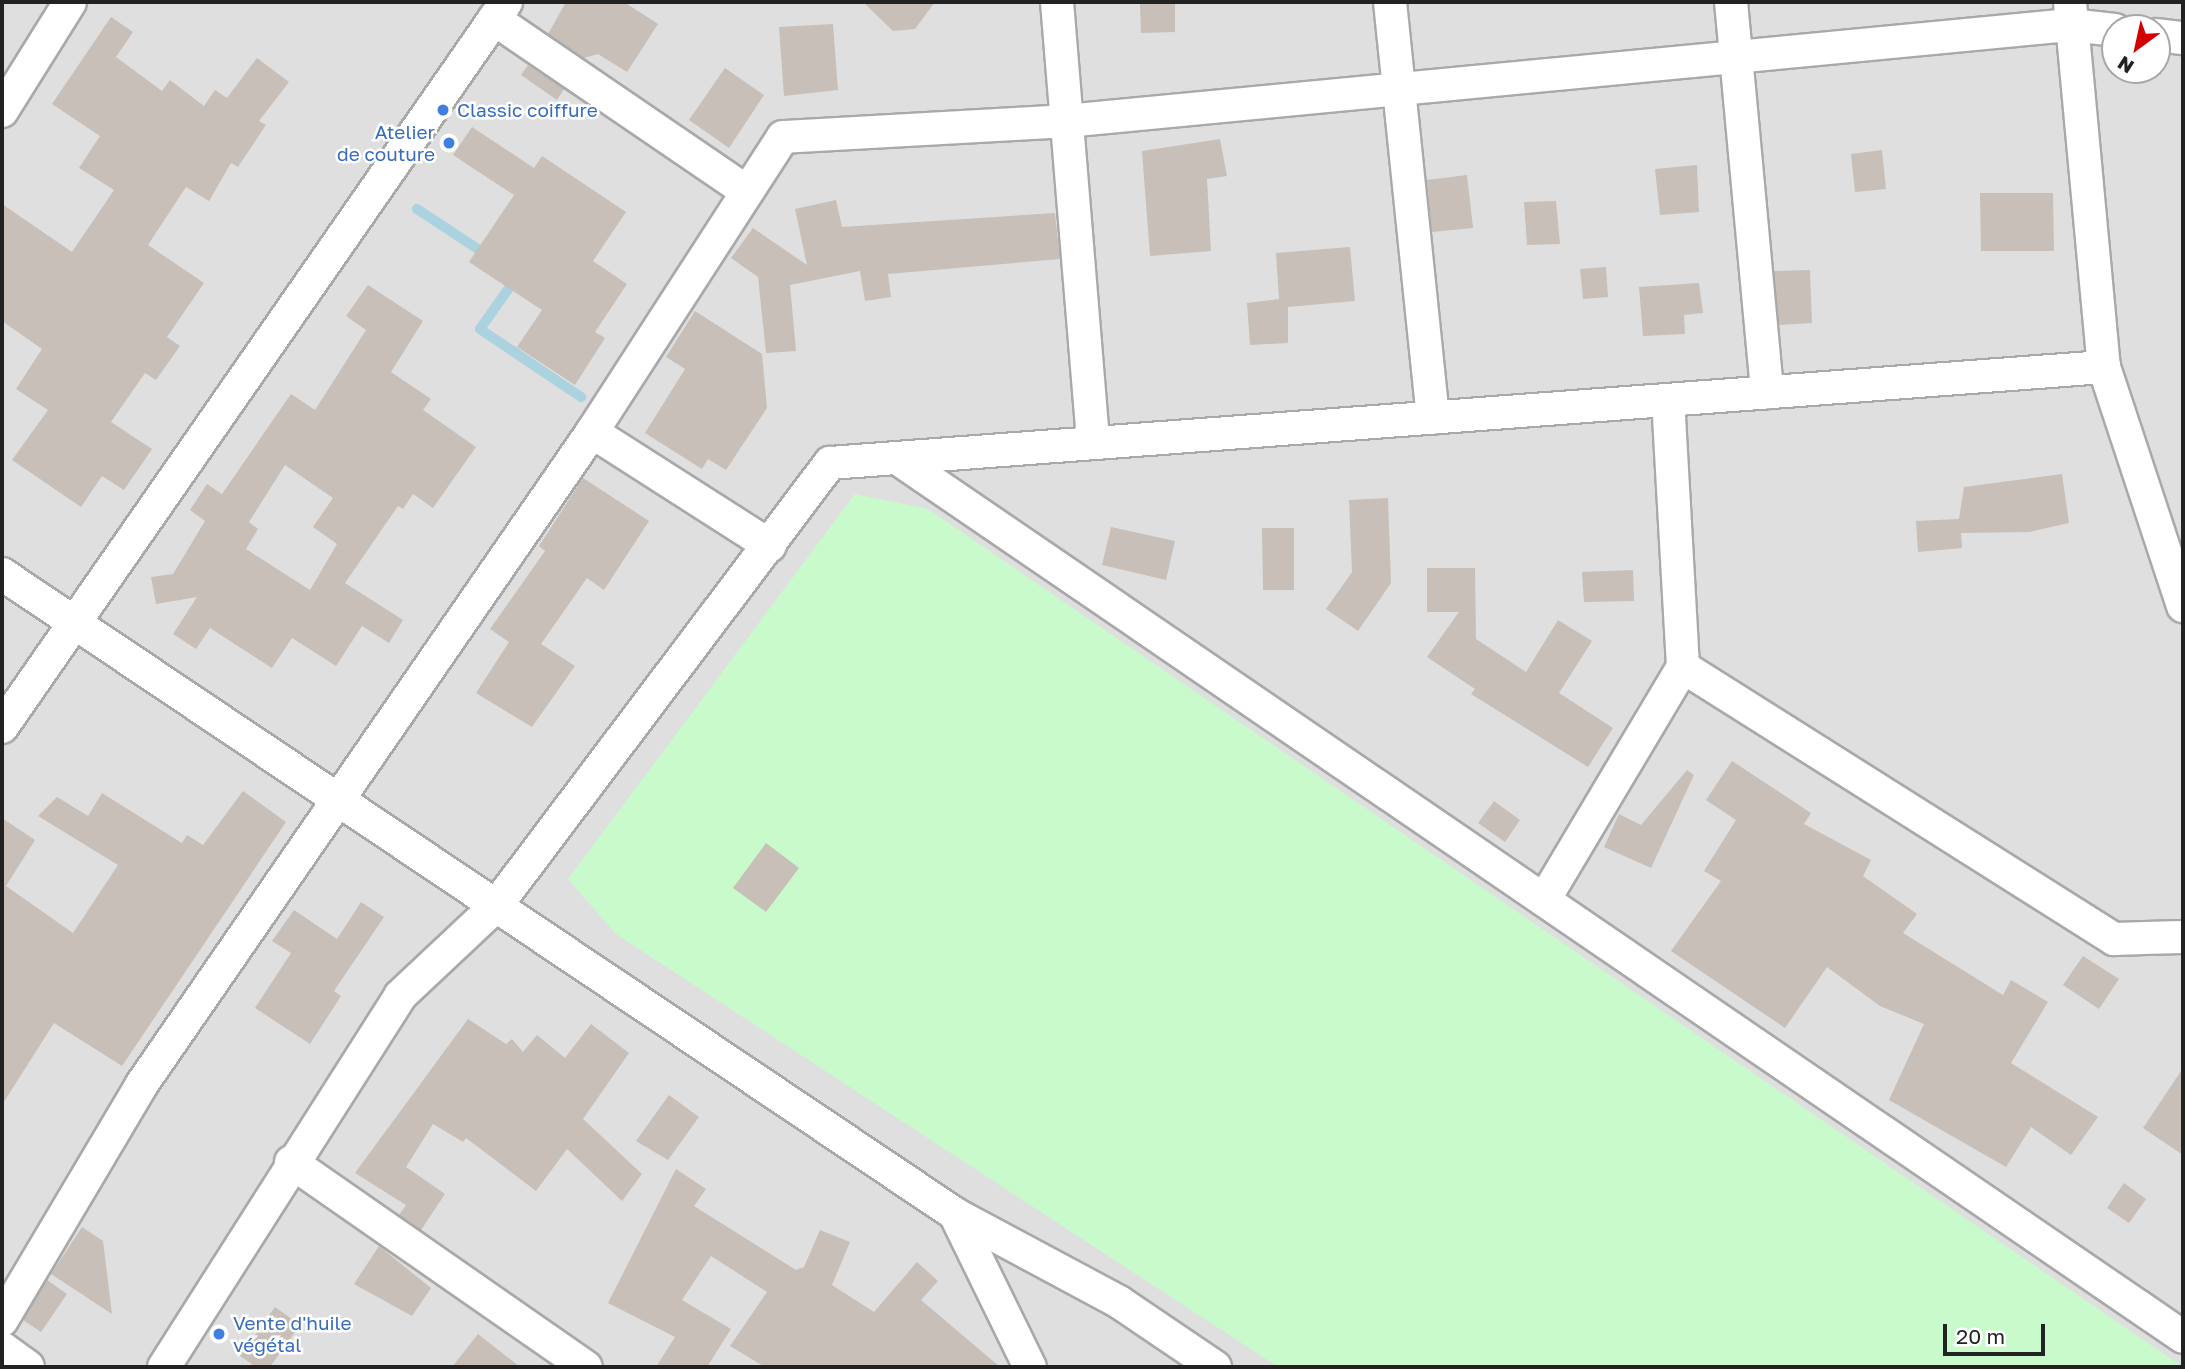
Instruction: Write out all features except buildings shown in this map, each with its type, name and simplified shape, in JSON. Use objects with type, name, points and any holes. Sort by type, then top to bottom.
[{"type":"street","points":[[2,111],[70,2]]},
{"type":"street","points":[[1056,2],[1093,443]]},
{"type":"street","points":[[1390,2],[1397,92],[1433,418]]},
{"type":"street","points":[[1731,2],[1767,392]]},
{"type":"street","points":[[2,727],[71,620],[500,10],[746,191]]},
{"type":"street","points":[[2070,13],[2104,367],[2183,606]]},
{"type":"street","points":[[2,1320],[142,1084],[592,432],[783,137],[1066,121],[1397,92],[1736,57],[2070,13],[2101,25]]},
{"type":"street","points":[[164,1367],[290,1162],[400,996],[496,906],[830,463],[2104,367]]},
{"type":"street","points":[[1544,900],[1683,667],[1668,400]]},
{"type":"street","points":[[592,432],[770,545]]},
{"type":"street","points":[[897,458],[2183,1337]]},
{"type":"street","points":[[2,574],[955,1214],[1119,1302],[1215,1367]]},
{"type":"street","points":[[1683,667],[2114,939],[2183,937]]},
{"type":"street","points":[[290,1162],[586,1367]]},
{"type":"street","points":[[955,1214],[1018,1361]]},
{"type":"street","points":[[2,1348],[28,1367]]},
{"type":"shaded area","points":[[2,2],[2183,2],[2183,1367],[2,1367]]},
{"type":"green space","points":[[855,494],[928,509],[2183,1367],[1278,1367],[616,934],[568,879]]},
{"type":"waterway","points":[[417,209],[478,249]]},
{"type":"waterway","points":[[516,278],[480,329],[581,397]]},
{"type":"place","name":"Classic coiffure","points":[[443,110]]},
{"type":"place","name":"Atelier de couture","points":[[449,143]]},
{"type":"place","name":"Vente d'huile végétal","points":[[219,1334]]}]
